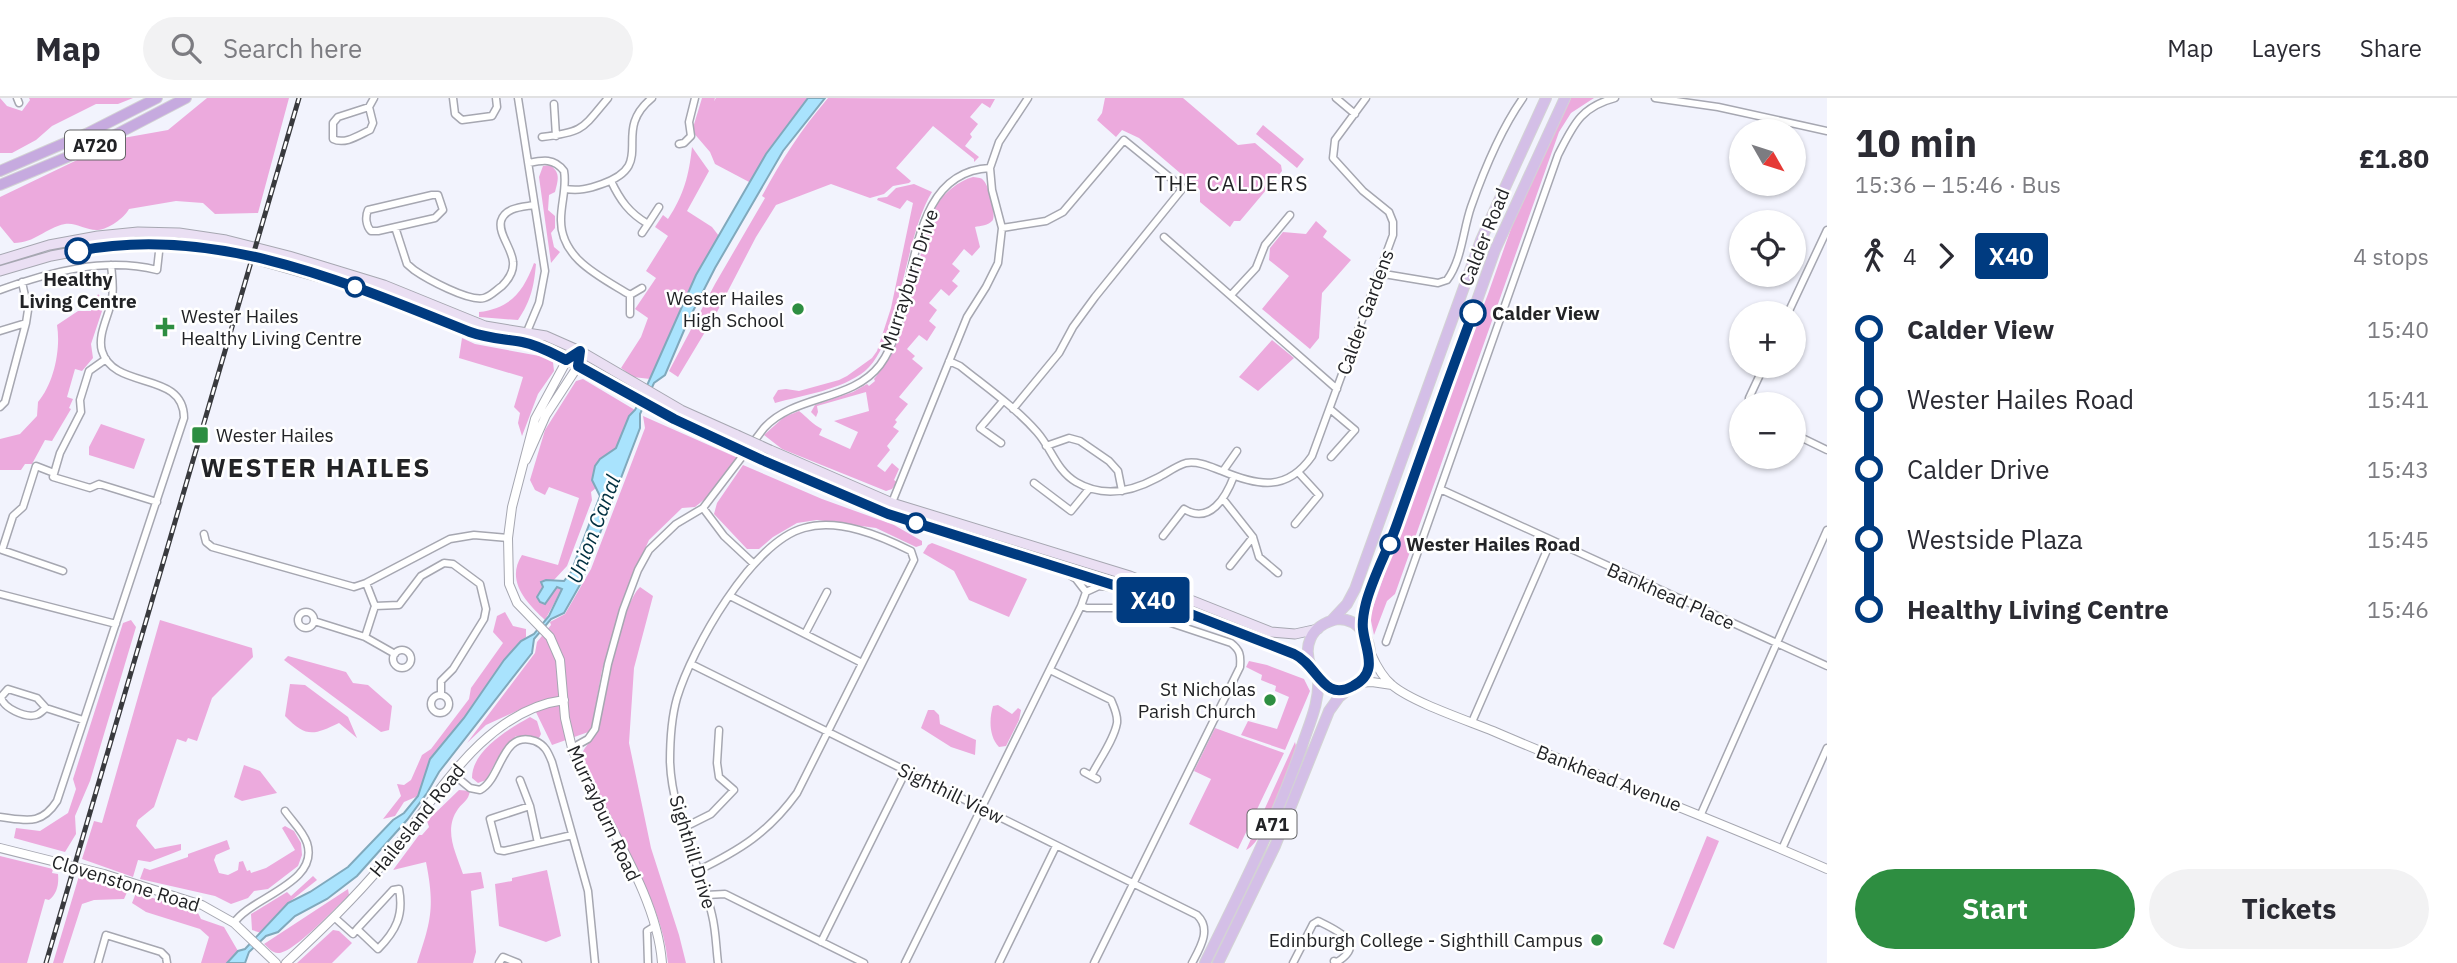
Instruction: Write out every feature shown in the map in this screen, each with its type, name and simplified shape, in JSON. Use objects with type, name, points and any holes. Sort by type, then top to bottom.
[{"type":"highway","name":"A720","points":[[0,171],[88,133],[157,98]]},
{"type":"highway","name":"A720","points":[[0,185],[94,146],[186,98]]},
{"type":"main road","name":"Calder Road","points":[[1332,620],[1347,604],[1355,589],[1481,240],[1546,98]]},
{"type":"main road","name":"Calder Road","points":[[1363,631],[1367,598],[1389,547],[1495,250],[1565,98]]},
{"type":"main road","points":[[0,260],[98,236],[161,232],[226,240],[289,256],[384,285],[485,326],[546,336],[580,351],[660,399],[892,503],[1130,576],[1271,632],[1295,634],[1318,628],[1332,620],[1349,620],[1363,631],[1369,648]]},
{"type":"main road","points":[[160,243],[161,232]]},
{"type":"main road","points":[[0,271],[51,256],[99,247],[160,243],[223,250],[379,294],[472,333],[524,342],[566,360],[654,410],[888,514],[1126,589],[1294,654],[1312,667]]},
{"type":"main road","points":[[1318,628],[1307,645],[1308,657],[1318,678],[1329,688],[1336,690],[1354,686]]},
{"type":"main road","name":"A71","points":[[1218,963],[1224,958],[1275,846],[1329,711],[1368,668],[1369,648]]},
{"type":"main road","name":"A71","points":[[1205,963],[1278,811],[1317,701],[1318,678]]},
{"type":"street","points":[[369,107],[373,123],[370,131],[348,141],[338,142],[333,139],[333,122],[338,117],[369,107],[374,98]]},
{"type":"street","points":[[453,98],[455,114],[462,120],[492,116],[497,107],[496,98]]},
{"type":"street","points":[[519,98],[545,271],[539,303],[524,342]]},
{"type":"street","points":[[542,137],[571,133],[583,128],[608,98]]},
{"type":"street","points":[[637,98],[644,104]]},
{"type":"street","points":[[565,189],[581,191],[611,181],[629,167],[632,161],[632,126],[644,104],[652,98]]},
{"type":"street","points":[[679,144],[691,136],[689,122],[695,98]]},
{"type":"street","points":[[888,514],[967,317],[998,263],[1002,228],[992,190],[990,168],[999,142],[1028,98]]},
{"type":"street","points":[[1336,98],[1355,114]]},
{"type":"street","name":"Calder Gardens","points":[[1298,472],[1312,456],[1392,235],[1393,222],[1389,212],[1357,185],[1334,158],[1335,140],[1366,98]]},
{"type":"street","points":[[1378,273],[1438,282],[1447,279],[1454,268],[1471,208],[1486,170],[1523,98]]},
{"type":"street","name":"Calder Road","points":[[1386,642],[1558,155],[1577,118],[1615,98]]},
{"type":"street","points":[[1656,98],[1733,110],[1827,131]]},
{"type":"street","points":[[554,104],[556,136]]},
{"type":"street","points":[[1002,228],[1046,221],[1063,212],[1124,140],[1183,188],[1087,307],[1059,353],[1013,409]]},
{"type":"street","points":[[529,163],[548,160],[561,166],[565,189],[560,222],[570,252],[590,270],[630,295]]},
{"type":"street","name":"Murrayburn Drive","points":[[572,748],[588,739],[595,729],[613,645],[642,561],[664,533],[703,508],[764,428],[775,418],[803,404],[861,382],[882,363],[892,342],[924,221],[933,202],[954,180],[990,168]]},
{"type":"street","points":[[611,181],[625,207],[648,224]]},
{"type":"street","points":[[438,195],[443,210],[440,215],[395,227],[371,231],[366,216],[368,211],[438,195]]},
{"type":"street","points":[[395,227],[407,264],[414,270],[469,296],[484,298],[492,294],[512,272],[512,257],[500,223],[506,213],[513,209],[534,205]]},
{"type":"street","points":[[642,233],[659,207]]},
{"type":"street","points":[[1231,295],[1256,268],[1265,245],[1290,215]]},
{"type":"street","points":[[1794,301],[1827,230]]},
{"type":"street","points":[[1164,237],[1337,389]]},
{"type":"street","points":[[0,290],[53,273],[111,265],[157,271],[160,243]]},
{"type":"street","points":[[0,817],[32,821],[44,817],[57,801],[184,418],[182,405],[173,391],[117,370],[106,359],[101,342],[113,295],[111,265]]},
{"type":"street","points":[[0,407],[5,402],[26,323],[28,310],[22,282]]},
{"type":"street","points":[[630,295],[642,288]]},
{"type":"street","points":[[630,295],[630,314]]},
{"type":"street","points":[[0,331],[26,323]]},
{"type":"street","name":"Murrayburn Road","points":[[580,351],[566,360],[535,419],[527,441],[508,538],[509,584],[517,603],[550,637],[560,660],[567,731],[572,748],[647,903],[662,963]]},
{"type":"street","name":"Murrayburn Road","points":[[522,469],[546,415],[578,366],[580,351]]},
{"type":"street","points":[[53,475],[60,453],[80,412],[80,400],[89,370],[106,359]]},
{"type":"street","points":[[950,361],[1013,409],[1039,435],[1054,462],[1065,475],[1090,489],[1122,491],[1144,485],[1187,463],[1199,463],[1259,484],[1271,484],[1298,472],[1319,495],[1295,524]]},
{"type":"street","points":[[1001,443],[981,428],[1003,401]]},
{"type":"street","points":[[1330,409],[1354,430],[1331,457]]},
{"type":"street","points":[[1046,446],[1069,438],[1080,441],[1109,461],[1118,471],[1122,491]]},
{"type":"street","points":[[1806,440],[1827,450]]},
{"type":"street","points":[[1223,471],[1237,451]]},
{"type":"street","points":[[63,571],[2,550],[13,516],[23,507],[36,466],[90,488],[99,484],[157,502]]},
{"type":"street","points":[[1163,536],[1184,509],[1193,514],[1202,513],[1223,499],[1234,476]]},
{"type":"street","points":[[1034,483],[1070,511],[1090,489]]},
{"type":"street","name":"Bankhead Place","points":[[1440,489],[1827,666]]},
{"type":"street","points":[[1223,499],[1253,537],[1259,557],[1279,573]]},
{"type":"street","points":[[703,508],[724,537],[754,564]]},
{"type":"street","name":"Sighthill Drive","points":[[718,963],[713,918],[683,828],[673,788],[671,739],[677,699],[691,664],[730,596],[754,564],[778,540],[796,530],[813,526],[872,532],[914,555],[914,560],[862,663]]},
{"type":"street","points":[[1700,814],[1827,530]]},
{"type":"street","points":[[204,534],[206,542],[212,547],[359,587],[450,539],[474,535],[508,538]]},
{"type":"street","points":[[1230,566],[1253,537]]},
{"type":"street","points":[[1472,722],[1551,541]]},
{"type":"street","points":[[375,606],[399,605],[421,576],[444,563],[453,564],[480,584],[486,609],[484,619],[453,669],[441,681],[441,695]]},
{"type":"street","points":[[1051,564],[1076,579],[1086,592]]},
{"type":"street","points":[[365,637],[374,616],[375,606],[366,583]]},
{"type":"street","points":[[905,963],[1086,592],[1099,586],[1126,589]]},
{"type":"street","points":[[805,634],[827,592]]},
{"type":"street","points":[[0,594],[116,624]]},
{"type":"street","points":[[697,871],[738,851],[774,822],[797,793],[862,663],[730,596]]},
{"type":"street","points":[[1081,606],[1126,608],[1231,643],[1241,656],[1240,667],[1094,963]]},
{"type":"street","points":[[314,621],[365,637],[395,654]]},
{"type":"street","points":[[1369,648],[1381,672],[1392,685]]},
{"type":"street","name":"Sighthill View","points":[[691,664],[1197,915],[1205,928],[1192,963]]},
{"type":"street","points":[[1050,670],[1111,700],[1116,712],[1117,722],[1113,734],[1091,776]]},
{"type":"street","name":"Bankhead Avenue","points":[[1354,686],[1371,682],[1392,685],[1536,750],[1700,814],[1827,869]]},
{"type":"street","points":[[46,708],[39,715],[32,716],[7,707],[1,697],[8,689],[37,698],[46,708],[83,720]]},
{"type":"street","name":"Hailesland Road","points":[[286,963],[384,863],[479,743],[520,715],[545,704],[564,700]]},
{"type":"street","points":[[683,828],[711,814],[734,790],[719,777],[719,730]]},
{"type":"street","points":[[453,775],[470,788],[481,790],[488,784],[514,742],[528,739],[540,743],[548,752],[588,891],[595,963]]},
{"type":"street","points":[[1782,849],[1827,748]]},
{"type":"street","points":[[821,942],[906,771]]},
{"type":"street","points":[[520,780],[530,806],[538,843]]},
{"type":"street","points":[[530,806],[492,817],[490,821],[496,847],[500,851],[572,835]]},
{"type":"street","points":[[234,923],[246,909],[292,881],[306,864],[307,845],[285,811]]},
{"type":"street","points":[[999,963],[1056,846]]},
{"type":"street","name":"Clovenstone Road","points":[[0,848],[104,874],[211,909],[234,923],[276,963]]},
{"type":"street","points":[[334,917],[353,934],[357,929],[393,890],[399,889],[401,900],[397,925],[379,949],[357,929]]},
{"type":"street","points":[[706,895],[724,894],[864,963]]},
{"type":"street","points":[[1293,963],[1313,924],[1318,921],[1345,934],[1349,939],[1344,958],[1334,961]]},
{"type":"street","points":[[98,963],[109,926]]},
{"type":"street","points":[[648,963],[647,931],[654,926]]},
{"type":"street","points":[[106,936],[161,952],[167,963]]},
{"type":"street","points":[[499,963],[503,957],[518,963]]},
{"type":"shaded area","points":[[0,98],[7,106],[22,111],[29,98],[133,98],[118,104],[96,104],[52,126],[36,140],[12,153],[0,153]]},
{"type":"shaded area","points":[[207,98],[289,98],[258,213],[215,214],[203,203],[176,201],[129,209],[107,228],[94,230],[65,224],[28,241],[14,243],[0,226],[0,197],[123,138],[168,130]]},
{"type":"shaded area","points":[[702,98],[715,98],[714,101],[716,98],[808,98],[766,154],[751,183],[715,164],[710,152],[692,131]]},
{"type":"shaded area","points":[[828,98],[995,99],[990,108],[982,103],[970,117],[978,124],[965,146],[979,157],[974,162],[974,159],[933,126],[896,168],[911,181],[909,183],[893,186],[884,194],[870,198],[831,184],[776,205],[678,377],[669,371],[765,198],[762,196],[792,145]]},
{"type":"shaded area","points":[[1105,98],[1183,98],[1238,145],[1255,143],[1281,165],[1282,171],[1240,221],[1234,221],[1230,227],[1200,202],[1200,190],[1139,138],[1122,130],[1116,137],[1097,120],[1102,113]]},
{"type":"shaded area","points":[[1571,98],[1594,98],[1571,113],[1559,132],[1395,594],[1387,601],[1374,635],[1370,616],[1423,464],[1519,206]]},
{"type":"shaded area","points":[[1263,125],[1304,159],[1297,168],[1256,134]]},
{"type":"shaded area","points":[[692,147],[709,171],[687,211],[712,227],[719,236],[696,275],[650,379],[633,377],[621,368],[641,337],[648,318],[635,309],[656,278],[646,271],[668,236],[655,227],[663,215],[668,219],[678,202],[687,176]]},
{"type":"shaded area","points":[[550,165],[556,171],[558,180],[555,192],[549,195],[548,210],[555,216],[555,228],[551,233],[554,247],[560,252],[551,263],[539,177],[543,166]]},
{"type":"shaded area","points":[[973,177],[981,178],[986,184],[994,214],[992,221],[975,227],[980,247],[972,256],[964,249],[952,264],[960,271],[952,281],[958,286],[949,296],[941,289],[929,303],[937,310],[929,321],[936,327],[927,341],[919,335],[907,349],[915,356],[912,359],[923,368],[899,397],[908,404],[895,420],[897,422],[893,427],[899,431],[887,446],[890,450],[877,466],[885,472],[892,463],[899,469],[894,480],[897,482],[892,489],[886,491],[782,449],[764,435],[784,417],[799,411],[822,429],[819,435],[850,449],[858,432],[834,421],[869,411],[866,392],[817,406],[816,417],[811,412],[815,405],[853,392],[867,384],[869,386],[875,381],[899,335],[933,211],[952,188]]},
{"type":"shaded area","points":[[914,184],[932,192],[915,235],[894,313],[877,357],[865,371],[845,383],[775,403],[773,398],[778,390],[799,391],[839,380],[872,358],[877,351],[891,308],[913,203],[907,200],[900,209],[877,200],[887,197],[896,188]]},
{"type":"shaded area","points":[[1316,221],[1327,231],[1323,237],[1351,260],[1322,293],[1319,338],[1310,349],[1262,309],[1289,276],[1269,260],[1270,248],[1283,232],[1306,234]]},
{"type":"shaded area","points":[[534,263],[531,293],[518,320],[479,317],[479,312],[500,307],[514,297]]},
{"type":"shaded area","points":[[98,294],[105,302],[91,344],[93,358],[82,371],[75,369],[67,397],[73,399],[69,408],[71,409],[52,441],[45,440],[32,464],[25,464],[21,470],[0,470],[0,439],[20,434],[37,416],[38,402],[44,394],[55,365],[57,325],[78,311],[91,311]]},
{"type":"shaded area","points":[[462,338],[475,344],[545,357],[553,362],[554,371],[538,394],[522,436],[518,423],[520,413],[514,407],[523,377],[459,358]]},
{"type":"shaded area","points":[[1272,340],[1294,358],[1258,391],[1239,377]]},
{"type":"shaded area","points":[[583,379],[635,410],[620,443],[592,480],[596,488],[591,492],[592,500],[567,566],[553,581],[546,580],[540,602],[545,603],[557,587],[562,589],[545,620],[520,591],[517,565],[522,555],[558,565],[579,498],[549,487],[545,495],[535,490],[530,480],[545,430],[576,381]]},
{"type":"shaded area","points":[[643,416],[738,458],[711,494],[695,507],[682,508],[649,540],[634,573],[602,670],[591,731],[552,745],[532,704],[486,725],[467,743],[535,653],[537,642],[551,625],[550,622],[565,614],[591,569],[645,428]]},
{"type":"shaded area","points":[[101,424],[145,439],[134,469],[89,455],[89,447]]},
{"type":"shaded area","points":[[743,465],[822,499],[894,525],[922,541],[922,545],[916,547],[876,528],[817,520],[797,523],[759,549],[747,549],[714,514],[717,503]]},
{"type":"shaded area","points":[[932,543],[1027,579],[1009,617],[969,600],[954,571],[923,553]]},
{"type":"shaded area","points":[[640,587],[653,596],[634,668],[629,743],[651,848],[686,963],[668,963],[663,936],[644,884],[604,810],[581,759],[599,727],[620,632],[626,612]]},
{"type":"shaded area","points":[[505,612],[513,626],[526,629],[526,637],[504,660],[464,718],[430,759],[418,796],[404,802],[395,816],[383,819],[401,796],[397,784],[404,785],[411,780],[422,755],[431,749],[469,699],[471,688],[503,643],[493,632],[497,616]]},
{"type":"shaded area","points":[[131,620],[136,627],[90,781],[75,816],[76,834],[65,852],[14,838],[16,828],[40,831],[68,813],[76,789],[73,779],[123,623]]},
{"type":"shaded area","points":[[160,620],[252,648],[253,657],[212,698],[197,741],[177,739],[154,807],[138,820],[136,826],[155,849],[181,844],[181,850],[150,862],[138,860],[133,877],[82,859],[94,821],[102,823]]},
{"type":"shaded area","points":[[288,656],[346,672],[353,683],[368,685],[392,706],[389,730],[381,732],[284,660]]},
{"type":"shaded area","points":[[1249,661],[1304,679],[1310,691],[1285,750],[1241,735],[1248,721],[1277,729],[1289,697],[1275,691],[1276,686],[1261,680],[1262,675],[1246,667]]},
{"type":"shaded area","points":[[290,684],[305,685],[348,717],[357,738],[339,723],[310,732],[292,723],[285,716]]},
{"type":"shaded area","points":[[998,705],[1012,714],[1018,708],[1021,710],[1006,746],[999,747],[993,738],[991,722],[993,706]]},
{"type":"shaded area","points":[[928,710],[934,710],[939,715],[940,724],[976,740],[975,755],[951,747],[921,728]]},
{"type":"shaded area","points":[[530,717],[537,721],[541,734],[539,738],[516,736],[500,754],[486,780],[478,783],[472,778],[478,758],[485,750],[502,734]]},
{"type":"shaded area","points":[[1215,728],[1284,753],[1238,849],[1189,824],[1211,779],[1194,771]]},
{"type":"shaded area","points":[[1295,742],[1297,750],[1268,821],[1253,845],[1246,850]]},
{"type":"shaded area","points":[[244,765],[260,771],[277,793],[242,801],[234,797]]},
{"type":"shaded area","points":[[459,790],[470,791],[451,825],[454,850],[463,874],[481,872],[484,888],[471,891],[476,952],[473,963],[417,963],[426,936],[431,903],[426,862],[393,870],[419,835],[429,827],[427,821]]},
{"type":"shaded area","points":[[285,826],[294,831],[301,843],[302,855],[298,866],[268,889],[254,891],[248,898],[231,904],[215,896],[140,879],[144,868],[150,870],[227,840],[230,849],[216,855],[214,860],[219,873],[228,875],[238,870],[239,862],[243,861],[247,871],[250,870],[251,873],[266,868],[295,850],[282,828]]},
{"type":"shaded area","points":[[1707,836],[1719,841],[1674,949],[1663,944]]},
{"type":"shaded area","points":[[0,856],[53,869],[52,873],[58,874],[56,892],[49,900],[45,899],[27,963],[0,963]]},
{"type":"shaded area","points":[[547,870],[561,936],[546,942],[499,926],[495,884]]},
{"type":"shaded area","points":[[79,876],[128,890],[124,899],[94,900],[82,904],[63,963],[53,963]]},
{"type":"shaded area","points":[[313,876],[317,880],[288,903],[261,933],[252,930],[251,914],[287,892],[291,896]]},
{"type":"shaded area","points":[[348,889],[349,895],[294,946],[278,953],[264,944]]},
{"type":"shaded area","points":[[136,893],[197,911],[201,919],[224,927],[238,951],[227,963],[201,963],[209,937],[200,929],[146,912],[132,903]]},
{"type":"shaded area","points":[[333,930],[339,931],[352,943],[332,963],[297,963]]},
{"type":"water","name":"Union Canal","points":[[808,98],[825,98],[783,151],[715,268],[665,375],[654,383],[640,414],[640,428],[581,583],[564,613],[551,619],[534,639],[532,653],[439,772],[407,820],[357,876],[327,899],[295,916],[278,932],[266,936],[249,952],[245,963],[227,963],[238,951],[245,949],[288,903],[348,867],[393,820],[404,813],[418,796],[430,759],[464,718],[504,660],[521,641],[534,634],[549,616],[562,589],[557,587],[545,604],[537,597],[543,587],[541,582],[564,581],[571,572],[600,496],[592,480],[595,466],[616,448],[629,416],[641,399],[696,275],[766,154]]},
{"type":"railway","points":[[46,963],[299,98]]},
{"type":"bus line","name":"X40","points":[[78,251],[137,243],[184,244],[223,250],[379,294],[472,333],[538,346],[566,360],[580,351],[578,366],[600,376],[654,410],[762,460],[888,514],[1126,589],[1294,654],[1307,661],[1324,684],[1336,690],[1350,688],[1366,674],[1370,662],[1369,648],[1363,631],[1367,598],[1389,547],[1473,313]]},
{"type":"place","name":"Healthy Living Centre","points":[[78,251]]},
{"type":"place","name":"Wester Hailes High School","points":[[798,309]]},
{"type":"place","name":"Calder View","points":[[1473,313]]},
{"type":"place","name":"Wester Hailes Healthy Living Centre","points":[[165,327]]},
{"type":"place","name":"Wester Hailes","points":[[200,435]]},
{"type":"place","name":"Wester Hailes Road","points":[[1390,544]]},
{"type":"place","name":"St Nicholas Parish Church","points":[[1270,700]]},
{"type":"place","name":"Edinburgh College - Sighthill Campus","points":[[1597,940]]},
{"type":"district","name":"THE CALDERS","points":[[1232,183]]},
{"type":"district","name":"WESTER HAILES","points":[[316,467]]}]
